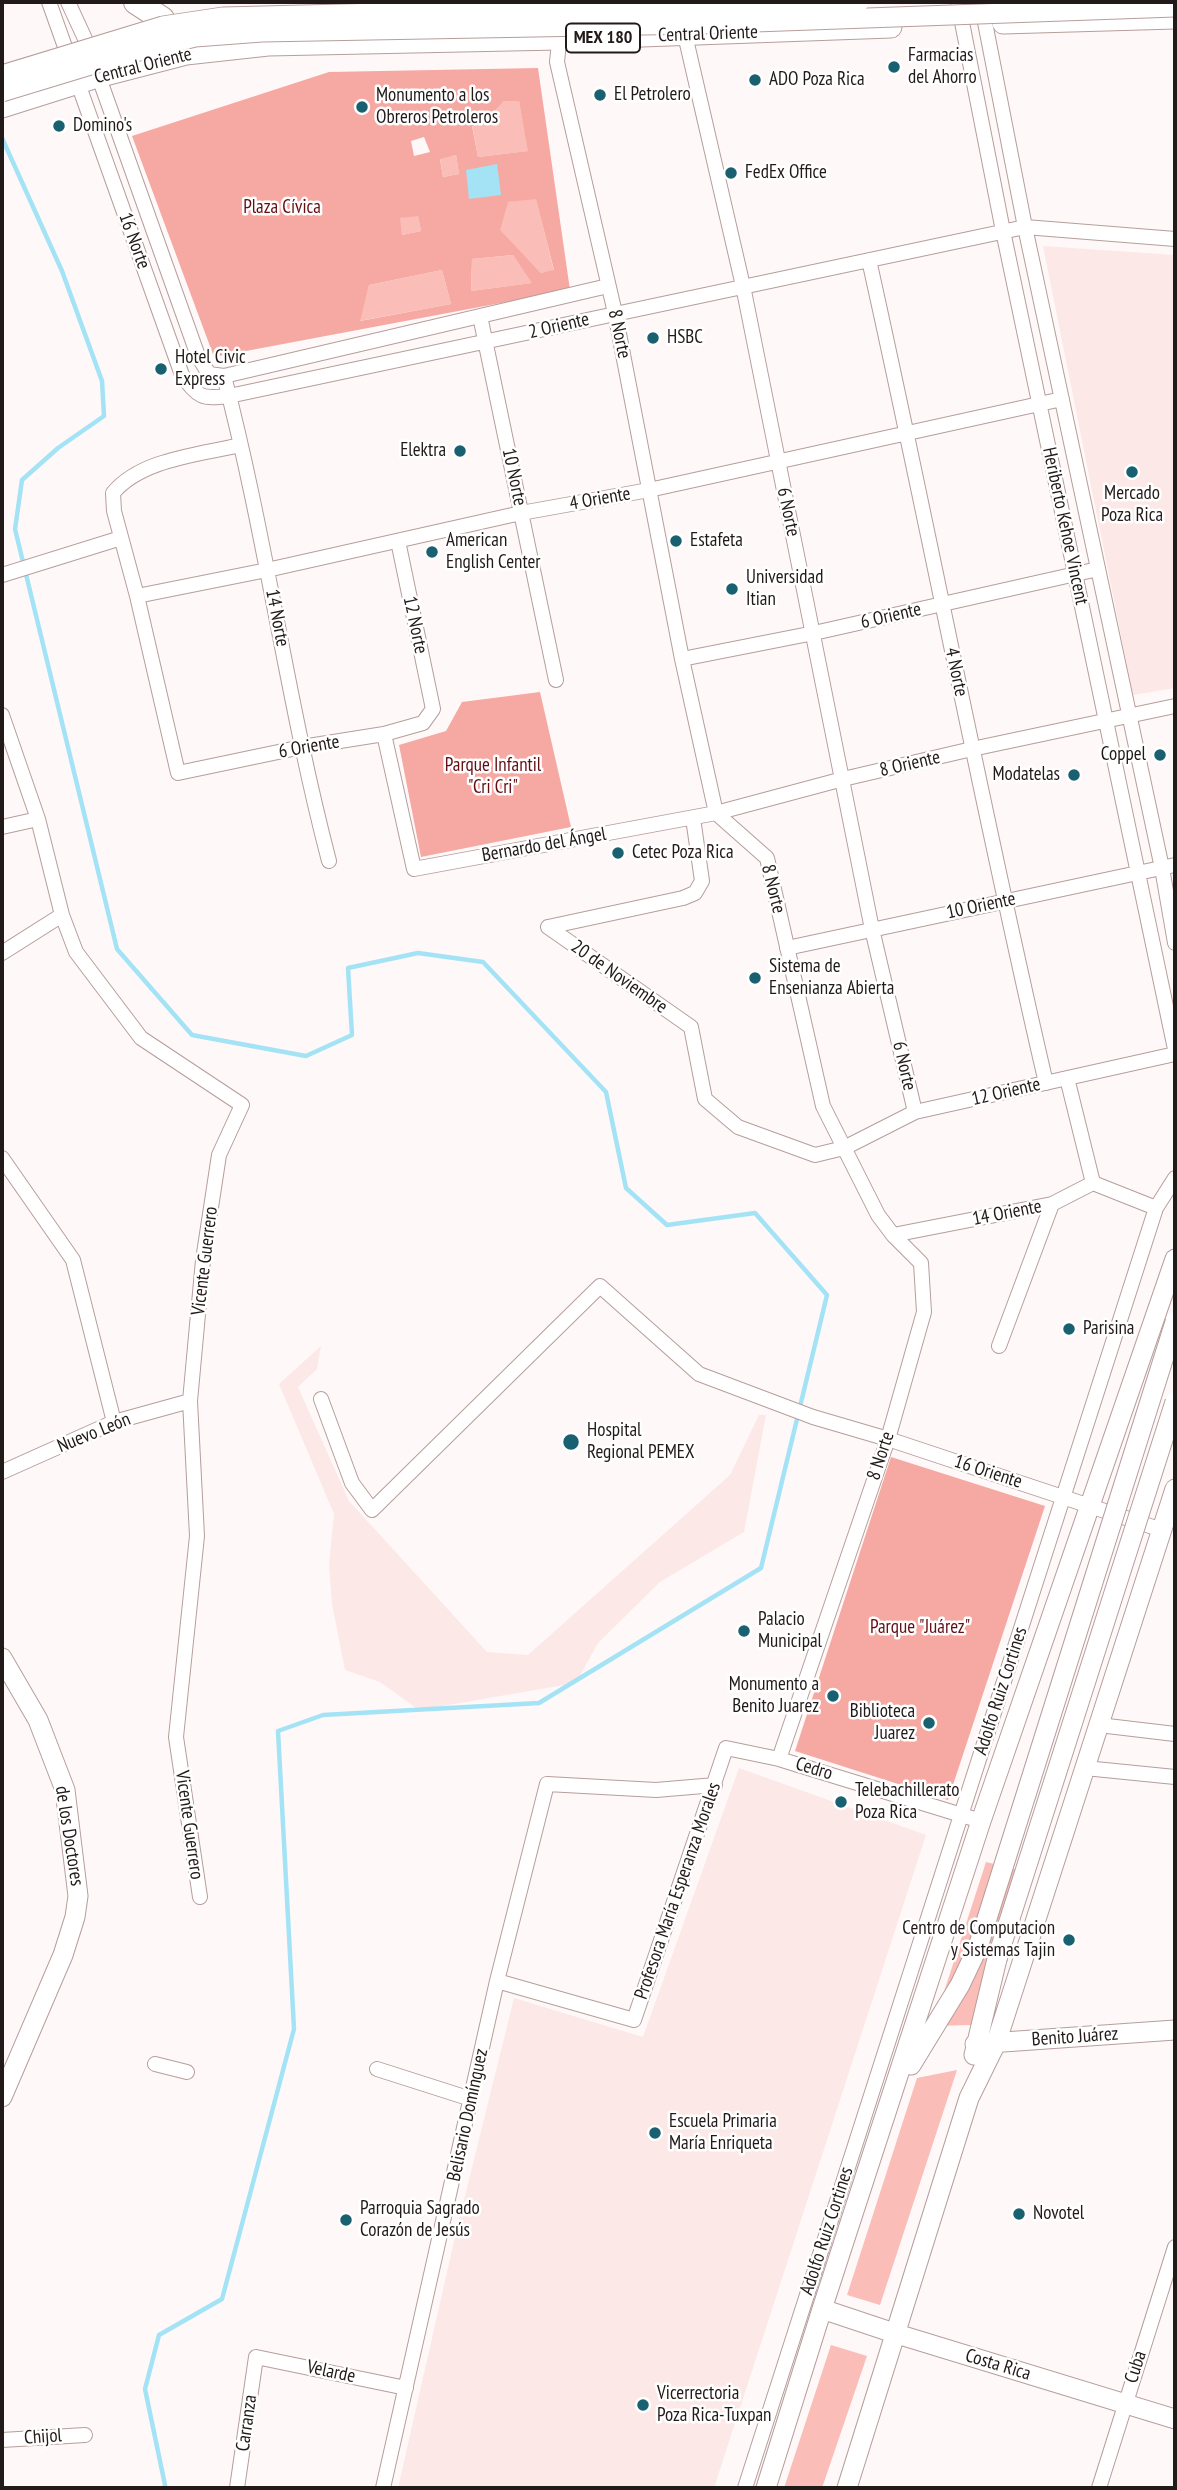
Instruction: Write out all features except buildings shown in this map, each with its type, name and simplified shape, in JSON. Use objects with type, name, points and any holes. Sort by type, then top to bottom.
[{"type":"highway","points":[[136,2],[162,19]]},
{"type":"main road","name":"Central Oriente","points":[[2,66],[162,19],[267,8],[460,2]]},
{"type":"main road","points":[[2,76],[163,27],[223,18],[858,2]]},
{"type":"main road","points":[[2,92],[127,54],[195,37],[249,33],[713,23],[1175,7]]},
{"type":"main road","name":"Central Oriente","points":[[2,107],[88,80],[186,54],[268,45],[559,39],[1175,18]]},
{"type":"main road","name":"Adolfo Ruiz Cortines","points":[[766,2488],[981,1821],[1175,1259]]},
{"type":"main road","points":[[896,2087],[961,1985],[978,1947],[1175,1322]]},
{"type":"main road","points":[[969,2098],[975,2044],[997,1959],[1175,1402]]},
{"type":"main road","points":[[848,2488],[969,2098],[996,2043],[1175,1489]]},
{"type":"main road","name":"de los Doctores","points":[[2,1658],[38,1720],[65,1790],[78,1896],[75,1917],[63,1955],[2,2096]]},
{"type":"main road","name":"Benito Juárez","points":[[975,2044],[1175,2030]]},
{"type":"main road","name":"Costa Rica","points":[[822,2309],[1175,2419]]},
{"type":"street","points":[[49,2],[76,44]]},
{"type":"street","points":[[68,2],[76,44],[88,80]]},
{"type":"street","name":"8 Norte","points":[[564,2],[557,62],[615,313],[682,659],[716,813],[767,858],[823,1106],[878,1215],[893,1235],[921,1263],[923,1312],[888,1439],[779,1759]]},
{"type":"street","name":"Heriberto Kehoe Vincent","points":[[958,2],[1003,231],[1175,1049]]},
{"type":"street","name":"Heriberto Kehoe Vincent","points":[[981,2],[1098,569],[1130,716],[1169,867],[1175,943]]},
{"type":"street","name":"6 Norte","points":[[685,35],[743,286],[872,929],[915,1112]]},
{"type":"street","name":"16 Norte","points":[[88,80],[161,253],[198,356],[216,375]]},
{"type":"street","name":"16 Norte","points":[[88,80],[141,261],[182,375],[197,396]]},
{"type":"street","name":"2 Oriente","points":[[197,396],[229,396],[1026,227],[1175,239]]},
{"type":"street","points":[[141,261],[161,253]]},
{"type":"street","name":"4 Norte","points":[[869,260],[908,433],[1004,901],[1046,1083]]},
{"type":"street","name":"2 Oriente","points":[[216,375],[608,286]]},
{"type":"street","name":"10 Norte","points":[[480,316],[556,680]]},
{"type":"street","name":"14 Norte","points":[[216,375],[229,396],[302,747],[329,861]]},
{"type":"street","name":"4 Oriente","points":[[137,596],[521,513],[649,490],[1062,399]]},
{"type":"street","points":[[137,596],[114,511],[113,494],[123,481],[159,465],[240,445]]},
{"type":"street","points":[[2,575],[121,538]]},
{"type":"street","name":"12 Norte","points":[[398,541],[433,709]]},
{"type":"street","name":"6 Oriente","points":[[682,659],[814,633],[1098,569]]},
{"type":"street","name":"6 Oriente","points":[[137,596],[178,773],[302,747],[384,734],[423,723],[433,709]]},
{"type":"street","name":"8 Oriente","points":[[716,813],[972,749],[1175,706]]},
{"type":"street","name":"Vicente Guerrero","points":[[2,715],[38,818],[62,915],[76,952],[141,1038],[244,1101],[219,1155],[203,1260],[190,1401],[197,1536],[176,1738],[200,1897]]},
{"type":"street","name":"Bernardo del Ángel","points":[[384,734],[414,869],[716,813]]},
{"type":"street","points":[[2,827],[38,818]]},
{"type":"street","name":"20 de Noviembre","points":[[692,818],[702,881],[695,893],[683,898],[548,927],[691,1027],[705,1100],[737,1127],[815,1155],[844,1148]]},
{"type":"street","name":"10 Oriente","points":[[787,948],[1169,867]]},
{"type":"street","points":[[2,953],[62,915]]},
{"type":"street","name":"12 Oriente","points":[[844,1148],[915,1112],[1175,1054]]},
{"type":"street","points":[[1067,1078],[1093,1184],[1156,1208]]},
{"type":"street","points":[[2,1158],[73,1260],[114,1422]]},
{"type":"street","name":"Adolfo Ruiz Cortines","points":[[745,2488],[1156,1208],[1175,1178]]},
{"type":"street","name":"14 Oriente","points":[[893,1235],[1052,1204],[1093,1184]]},
{"type":"street","points":[[999,1346],[1052,1204]]},
{"type":"street","name":"16 Oriente","points":[[321,1399],[352,1483],[372,1510],[600,1286],[699,1374],[813,1417],[888,1439],[1162,1530]]},
{"type":"street","name":"Nuevo León","points":[[2,1472],[114,1422],[190,1401]]},
{"type":"street","points":[[1099,1725],[1175,1734]]},
{"type":"street","name":"Cedro","points":[[726,1748],[779,1759],[981,1821]]},
{"type":"street","name":"Profesora María Esperanza Morales","points":[[498,1980],[634,2020],[726,1748]]},
{"type":"street","points":[[1085,1768],[1175,1777]]},
{"type":"street","name":"Belisario Domínguez","points":[[383,2488],[498,1980],[547,1784],[656,1790],[715,1785]]},
{"type":"street","points":[[155,2064],[187,2072]]},
{"type":"street","points":[[377,2069],[471,2099]]},
{"type":"street","name":"Cuba","points":[[1099,2488],[1175,2247]]},
{"type":"street","name":"Velarde","points":[[256,2357],[406,2388]]},
{"type":"street","name":"Carranza","points":[[237,2488],[256,2357]]},
{"type":"street","name":"Chijol","points":[[2,2440],[85,2435]]},
{"type":"shaded area","points":[[504,101],[519,101],[529,151],[478,157],[472,125],[493,122],[495,111]]},
{"type":"shaded area","points":[[456,155],[459,174],[443,177],[440,158]]},
{"type":"shaded area","points":[[536,198],[554,271],[541,273],[499,230],[507,202]]},
{"type":"shaded area","points":[[418,215],[421,231],[402,235],[399,218]]},
{"type":"shaded area","name":"Mercado Poza Rica","points":[[1043,246],[1175,255],[1175,688],[1133,695]]},
{"type":"shaded area","points":[[513,255],[533,283],[471,291],[472,259]]},
{"type":"shaded area","points":[[442,270],[451,304],[359,321],[369,285]]},
{"type":"shaded area","points":[[321,1346],[317,1369],[298,1387],[349,1501],[487,1652],[528,1655],[730,1475],[759,1415],[766,1415],[744,1532],[660,1582],[598,1643],[576,1683],[419,1710],[380,1682],[345,1670],[332,1604],[329,1565],[334,1514],[279,1384]]},
{"type":"shaded area","name":"Escuela Primaria María Enriqueta","points":[[739,1768],[926,1835],[714,2488],[398,2488],[457,2228],[514,1998],[643,2037]]},
{"type":"shaded area","points":[[986,1862],[1023,1871],[972,2025],[933,2026]]},
{"type":"shaded area","points":[[957,2070],[880,2305],[847,2295],[917,2078]]},
{"type":"shaded area","points":[[831,2345],[867,2356],[822,2488],[784,2488]]},
{"type":"green space","name":"Plaza Cívica","points":[[538,68],[570,290],[214,357],[132,136],[329,72]],"holes":[[[504,101],[519,101],[528,151],[478,157],[472,126],[493,122],[495,111]],[[424,137],[430,152],[414,156],[411,141]],[[456,155],[459,174],[443,177],[440,159]],[[536,199],[554,270],[541,273],[500,230],[508,202]],[[418,216],[421,231],[402,235],[400,218]],[[513,255],[532,283],[471,291],[472,259]],[[442,270],[451,304],[360,321],[369,285]]]},
{"type":"green space","name":"Parque Infantil \"Cri Cri\"","points":[[540,692],[571,827],[421,857],[399,745],[446,731],[462,702]]},
{"type":"green space","name":"Parque \"Juárez\"","points":[[891,1457],[1045,1506],[948,1800],[795,1751]]},
{"type":"water","points":[[497,164],[501,195],[469,199],[466,170]]},
{"type":"waterway","points":[[2,138],[62,271],[102,381],[104,416],[58,448],[22,480],[15,529],[117,949],[192,1035],[306,1056],[352,1035],[348,968],[418,953],[483,962],[606,1092],[626,1188],[667,1225],[755,1213],[827,1295],[761,1568],[539,1703],[323,1715],[278,1731],[294,2029],[222,2299],[159,2335],[145,2389],[164,2488]]},
{"type":"place","name":"Farmacias del Ahorro","points":[[894,67]]},
{"type":"place","name":"ADO Poza Rica","points":[[755,80]]},
{"type":"place","name":"El Petrolero","points":[[600,95]]},
{"type":"place","name":"Monumento a los Obreros Petroleros","points":[[362,107]]},
{"type":"place","name":"Domino's","points":[[59,126]]},
{"type":"place","name":"FedEx Office","points":[[731,173]]},
{"type":"place","name":"HSBC","points":[[653,338]]},
{"type":"place","name":"Hotel Civic Express","points":[[161,369]]},
{"type":"place","name":"Elektra","points":[[460,451]]},
{"type":"place","name":"Mercado Poza Rica","points":[[1132,472]]},
{"type":"place","name":"Estafeta","points":[[676,541]]},
{"type":"place","name":"American English Center","points":[[432,552]]},
{"type":"place","name":"Universidad Itian","points":[[732,589]]},
{"type":"place","name":"Coppel","points":[[1160,755]]},
{"type":"place","name":"Modatelas","points":[[1074,775]]},
{"type":"place","name":"Cetec Poza Rica","points":[[618,853]]},
{"type":"place","name":"Sistema de Ensenianza Abierta","points":[[755,978]]},
{"type":"place","name":"Parisina","points":[[1069,1329]]},
{"type":"place","name":"Hospital Regional PEMEX","points":[[571,1442]]},
{"type":"place","name":"Palacio Municipal","points":[[744,1631]]},
{"type":"place","name":"Monumento a Benito Juarez","points":[[833,1696]]},
{"type":"place","name":"Biblioteca Juarez","points":[[929,1723]]},
{"type":"place","name":"Telebachillerato Poza Rica","points":[[841,1802]]},
{"type":"place","name":"Centro de Computacion y Sistemas Tajin","points":[[1069,1940]]},
{"type":"place","name":"Escuela Primaria María Enriqueta","points":[[655,2133]]},
{"type":"place","name":"Novotel","points":[[1019,2214]]},
{"type":"place","name":"Parroquia Sagrado Corazón de Jesús","points":[[346,2220]]},
{"type":"place","name":"Vicerrectoria Poza Rica-Tuxpan","points":[[643,2405]]}]
